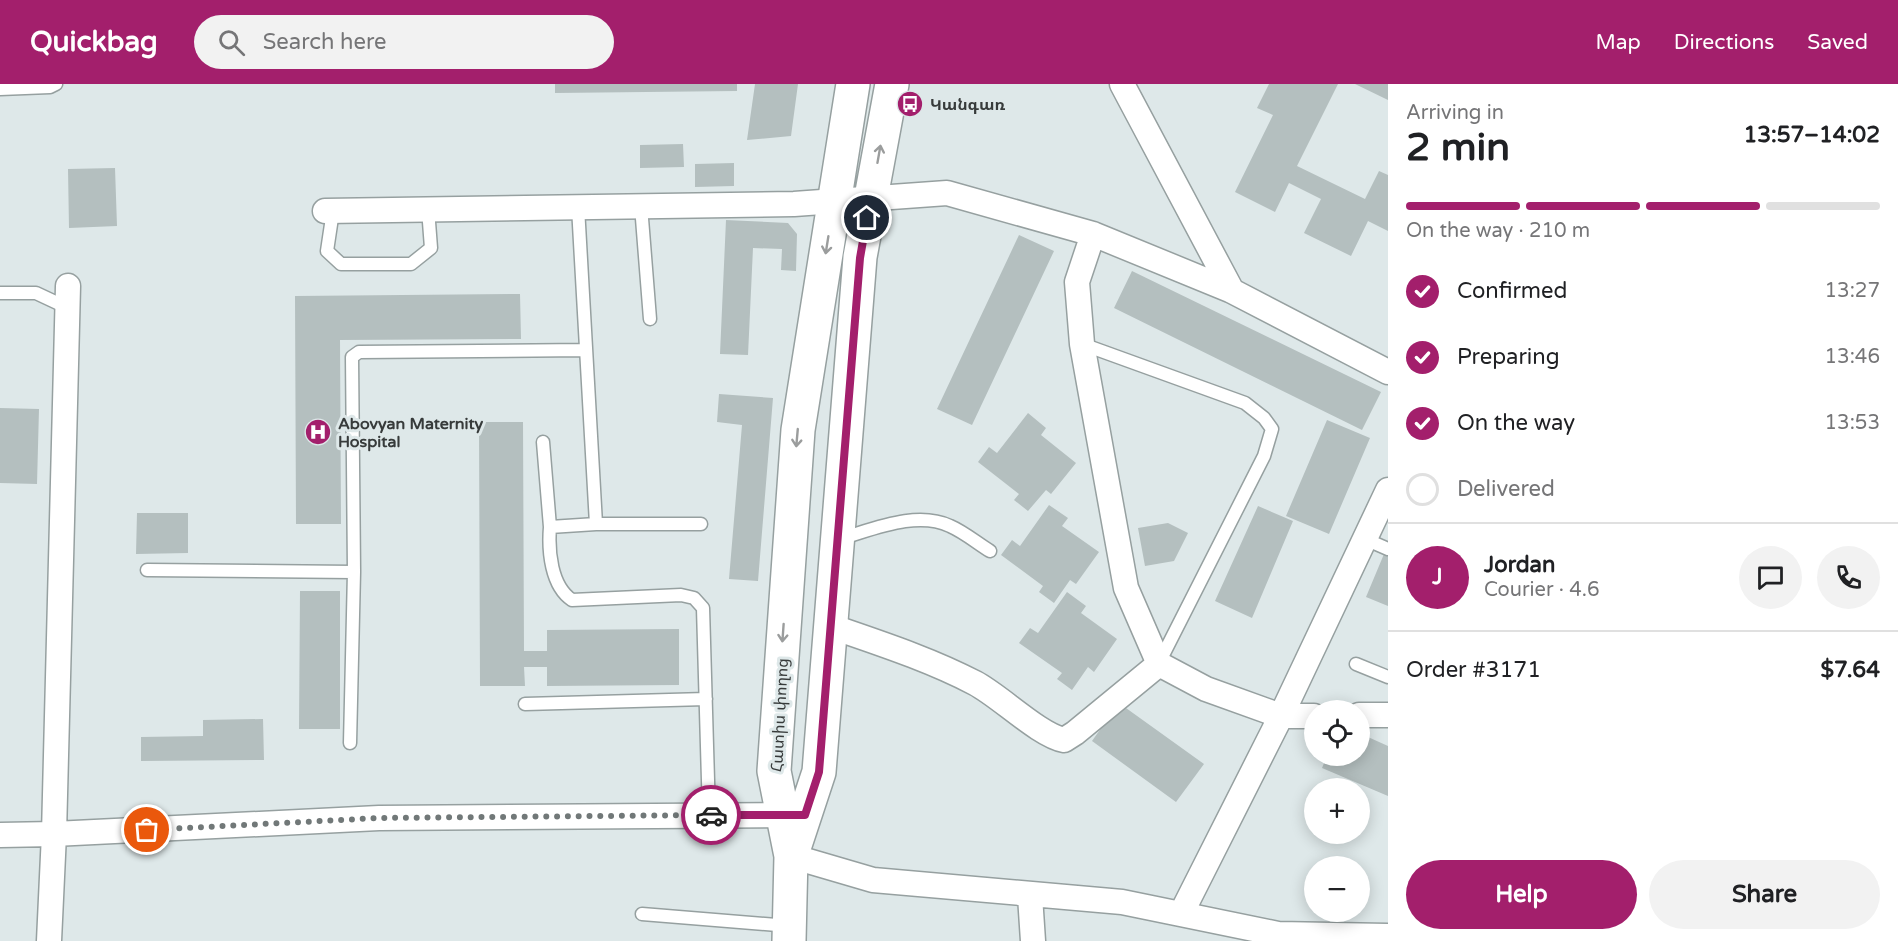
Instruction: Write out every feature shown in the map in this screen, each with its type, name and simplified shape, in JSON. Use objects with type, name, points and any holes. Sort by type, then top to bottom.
[{"type":"main road","name":"Հատիս փողոց","points":[[794,815],[774,771],[798,430],[853,84]]},
{"type":"main road","points":[[790,933],[794,815],[819,772],[860,258],[892,84]]},
{"type":"street","points":[[1122,84],[1232,291]]},
{"type":"street","points":[[329,211],[794,204],[947,193],[1093,234],[1232,291],[1388,372]]},
{"type":"street","points":[[1093,234],[1077,282],[1082,344],[1126,588],[1159,664],[1206,689],[1281,716],[1304,716]]},
{"type":"street","points":[[49,941],[54,834],[68,297]]},
{"type":"street","points":[[1181,914],[1281,716],[1388,490]]},
{"type":"street","points":[[830,626],[927,661],[977,684],[1038,726],[1064,740],[1159,664]]},
{"type":"street","points":[[1370,715],[1388,715]]},
{"type":"street","points":[[0,835],[379,818],[794,815]]},
{"type":"street","points":[[791,856],[873,880],[1030,896],[1122,902],[1277,937],[1388,936]]},
{"type":"street","points":[[1030,896],[1033,941]]},
{"type":"lane","points":[[0,89],[50,87],[56,84]]},
{"type":"lane","points":[[641,206],[650,319]]},
{"type":"lane","points":[[578,207],[596,524]]},
{"type":"lane","points":[[329,211],[327,251],[341,264],[411,264],[431,248],[428,209]]},
{"type":"lane","points":[[0,293],[36,293],[68,297]]},
{"type":"lane","points":[[1082,344],[1245,404],[1264,418],[1272,429],[1264,456],[1159,664]]},
{"type":"lane","points":[[350,743],[354,572],[352,357],[359,352],[586,350]]},
{"type":"lane","points":[[543,442],[549,540],[557,585],[563,594],[572,600],[681,595],[694,598],[703,608],[709,815]]},
{"type":"lane","points":[[838,540],[897,523],[923,520],[949,525],[990,551]]},
{"type":"lane","points":[[550,527],[596,524],[701,524]]},
{"type":"lane","points":[[1365,539],[1388,549]]},
{"type":"lane","points":[[147,570],[354,572]]},
{"type":"lane","points":[[1356,664],[1388,677]]},
{"type":"lane","points":[[525,704],[706,699]]},
{"type":"lane","points":[[642,914],[790,933]]},
{"type":"building","points":[[555,84],[737,84],[737,91],[555,93]]},
{"type":"building","points":[[755,84],[798,84],[791,136],[747,140]]},
{"type":"building","points":[[1269,84],[1338,84],[1297,166],[1365,199],[1379,171],[1388,175],[1388,231],[1368,221],[1351,256],[1304,233],[1321,199],[1289,183],[1275,212],[1235,192],[1273,115],[1257,108]]},
{"type":"building","points":[[1355,84],[1388,84],[1388,100]]},
{"type":"building","points":[[683,144],[684,167],[640,168],[640,145]]},
{"type":"building","points":[[734,163],[734,186],[695,187],[695,164]]},
{"type":"building","points":[[115,168],[117,226],[69,228],[68,169]]},
{"type":"building","points":[[726,220],[788,223],[797,234],[796,271],[781,270],[782,249],[753,248],[748,355],[720,354]]},
{"type":"building","points":[[1019,235],[1054,251],[972,425],[937,409]]},
{"type":"building","points":[[1132,271],[1381,392],[1362,430],[1114,308]]},
{"type":"building","name":"Abovyan Maternity Hospital","points":[[520,294],[521,339],[340,340],[341,524],[296,524],[295,296]]},
{"type":"building","points":[[719,394],[773,398],[758,581],[729,579],[742,425],[717,422]]},
{"type":"building","points":[[0,408],[39,409],[37,484],[0,483]]},
{"type":"building","points":[[1028,413],[1046,428],[1041,435],[1076,463],[1051,494],[1046,490],[1028,511],[1014,500],[1019,494],[978,462],[989,447],[997,453]]},
{"type":"building","points":[[1327,420],[1370,438],[1329,534],[1286,516]]},
{"type":"building","points":[[479,422],[523,422],[524,651],[547,651],[547,630],[679,629],[679,685],[547,686],[547,667],[524,667],[525,686],[480,686]]},
{"type":"building","points":[[1049,505],[1068,518],[1062,526],[1099,552],[1076,584],[1070,580],[1054,603],[1039,592],[1043,586],[1001,555],[1012,540],[1020,546]]},
{"type":"building","points":[[1258,506],[1293,521],[1252,618],[1215,601]]},
{"type":"building","points":[[137,513],[188,513],[188,553],[136,554]]},
{"type":"building","points":[[1168,523],[1188,533],[1174,561],[1145,566],[1138,528]]},
{"type":"building","points":[[1384,554],[1388,556],[1388,606],[1366,597]]},
{"type":"building","points":[[300,591],[340,591],[340,729],[299,729]]},
{"type":"building","points":[[1067,592],[1086,606],[1081,613],[1117,639],[1094,672],[1088,667],[1072,690],[1057,679],[1062,673],[1019,643],[1030,628],[1038,633]]},
{"type":"building","points":[[1119,703],[1204,764],[1176,802],[1092,741]]},
{"type":"building","points":[[263,719],[264,760],[141,761],[141,737],[203,736],[203,720]]},
{"type":"building","points":[[1370,738],[1388,746],[1388,796],[1370,788],[1370,778],[1346,778],[1322,768],[1323,766],[1370,766]]},
{"type":"way so far","points":[[147,830],[379,818],[711,815]]},
{"type":"place","name":"Կանգառ","points":[[910,104]]},
{"type":"place","name":"Abovyan Maternity Hospital","points":[[318,432]]},
{"type":"route","points":[[711,815],[805,815],[819,772],[860,258],[867,218]]}]
